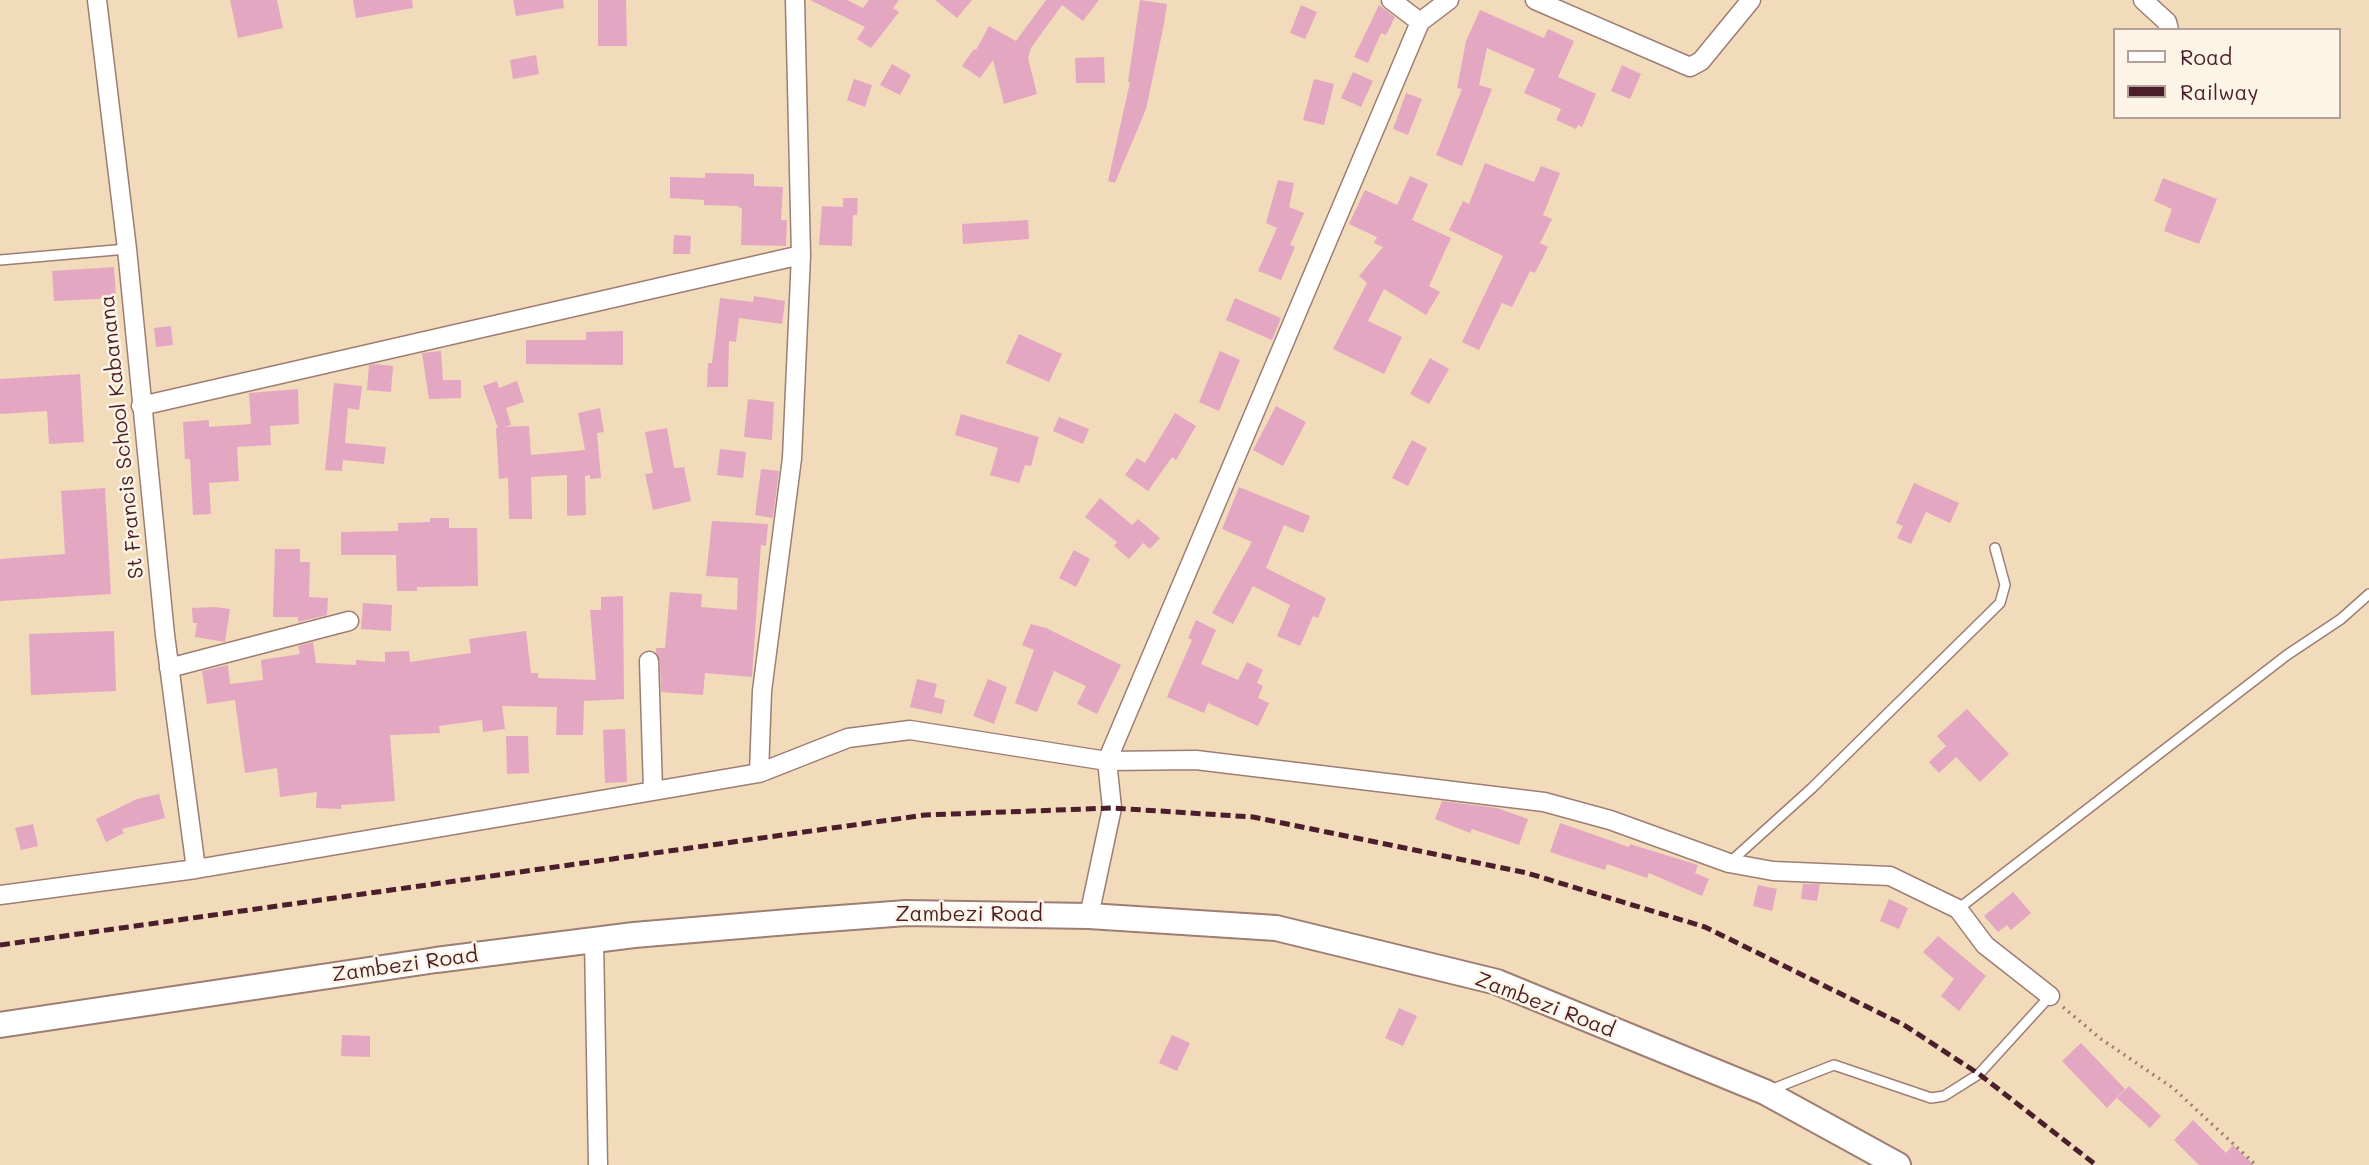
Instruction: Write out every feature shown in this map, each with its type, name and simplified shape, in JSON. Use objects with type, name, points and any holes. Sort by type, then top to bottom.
[{"type":"main road","name":"Zambezi Road","points":[[0,1025],[422,962],[594,940],[906,913],[1089,915],[1276,928],[1497,982],[1765,1092],[1898,1165]]},
{"type":"street","name":"St Francis School Kabanana","points":[[97,0],[127,249],[169,668],[196,869]]},
{"type":"street","points":[[759,773],[762,691],[792,457],[801,255],[795,0]]},
{"type":"street","points":[[1391,0],[1420,22]]},
{"type":"street","points":[[1089,915],[1112,808],[1107,761],[1420,22],[1448,0]]},
{"type":"street","points":[[1535,0],[1690,67],[1700,61],[1751,0]]},
{"type":"street","points":[[2143,0],[2167,22],[2168,28]]},
{"type":"street","points":[[141,406],[801,255]]},
{"type":"street","points":[[169,668],[349,621]]},
{"type":"street","points":[[649,661],[653,790]]},
{"type":"street","points":[[0,895],[196,869],[759,773],[848,738],[910,730],[1107,761],[1196,760],[1544,802],[1610,820],[1730,863],[1773,871],[1891,876],[1958,909],[1985,944],[2050,996]]},
{"type":"street","points":[[594,940],[598,1165]]},
{"type":"lane","points":[[0,260],[127,249]]},
{"type":"lane","points":[[1730,863],[1812,788],[2000,603],[2005,585],[1995,548]]},
{"type":"lane","points":[[1958,909],[2369,594]]},
{"type":"lane","points":[[1765,1092],[1834,1065],[1931,1098],[1944,1096],[1979,1074],[2050,996]]},
{"type":"path","points":[[2050,996],[2101,1039],[2174,1088],[2256,1165]]},
{"type":"building","points":[[230,0],[277,0],[283,28],[238,38]]},
{"type":"building","points":[[353,0],[412,0],[413,8],[356,18]]},
{"type":"building","points":[[513,0],[563,0],[564,8],[516,16]]},
{"type":"building","points":[[598,0],[626,0],[627,46],[598,46]]},
{"type":"building","points":[[810,0],[847,0],[863,8],[869,0],[899,0],[893,8],[899,12],[871,48],[857,39],[865,27]]},
{"type":"building","points":[[935,0],[972,0],[957,18]]},
{"type":"building","points":[[1046,0],[1099,0],[1083,21],[1062,5],[1031,48],[1028,58],[1037,94],[1004,104],[993,60],[980,78],[962,66],[974,49],[976,50],[989,26],[1016,41]]},
{"type":"building","points":[[1140,0],[1167,4],[1146,109],[1115,183],[1108,181],[1130,82]]},
{"type":"building","points":[[1301,5],[1317,12],[1305,39],[1290,33]]},
{"type":"building","points":[[1379,5],[1395,17],[1386,35],[1381,33],[1368,63],[1354,57]]},
{"type":"building","points":[[1480,10],[1544,38],[1548,29],[1574,41],[1558,77],[1596,94],[1582,127],[1578,125],[1576,129],[1556,120],[1561,109],[1524,93],[1535,69],[1487,48],[1479,85],[1492,89],[1462,166],[1436,155],[1462,89],[1457,88],[1466,41]]},
{"type":"building","points":[[536,55],[539,74],[513,79],[510,60]]},
{"type":"building","points":[[1104,57],[1105,83],[1076,83],[1075,58]]},
{"type":"building","points":[[892,64],[911,75],[900,95],[880,85]]},
{"type":"building","points":[[1622,65],[1641,74],[1630,99],[1611,91]]},
{"type":"building","points":[[1353,72],[1373,81],[1361,107],[1341,98]]},
{"type":"building","points":[[854,79],[872,85],[865,107],[847,100]]},
{"type":"building","points":[[1314,79],[1334,84],[1324,125],[1303,120]]},
{"type":"building","points":[[1406,93],[1422,99],[1408,135],[1393,129]]},
{"type":"building","points":[[1485,163],[1534,182],[1541,166],[1560,173],[1543,215],[1552,219],[1540,243],[1548,247],[1535,273],[1530,271],[1512,307],[1502,303],[1479,350],[1462,342],[1503,256],[1449,230],[1463,201],[1469,204]]},
{"type":"building","points":[[705,173],[754,174],[754,186],[783,187],[781,220],[787,220],[786,246],[741,245],[742,209],[738,206],[704,205],[704,200],[670,198],[670,177],[705,178]]},
{"type":"building","points":[[1410,176],[1428,184],[1412,220],[1451,238],[1429,286],[1440,292],[1426,315],[1384,289],[1368,321],[1402,337],[1384,374],[1333,349],[1367,283],[1359,276],[1383,247],[1374,243],[1377,237],[1349,224],[1365,190],[1397,205]]},
{"type":"building","points":[[2163,178],[2217,199],[2199,244],[2164,231],[2172,209],[2154,201]]},
{"type":"building","points":[[1278,180],[1294,183],[1289,207],[1304,213],[1290,245],[1295,247],[1281,280],[1258,271],[1277,228],[1266,223]]},
{"type":"building","points":[[843,198],[858,198],[857,215],[853,215],[852,246],[819,245],[822,206],[843,207]]},
{"type":"building","points":[[1028,220],[1029,239],[963,244],[962,224]]},
{"type":"building","points":[[674,235],[691,236],[690,254],[673,254]]},
{"type":"building","points":[[114,267],[116,298],[54,301],[52,271]]},
{"type":"building","points":[[754,296],[785,301],[782,324],[739,318],[736,342],[729,341],[728,387],[707,387],[708,363],[712,363],[720,298],[753,302]]},
{"type":"building","points":[[1235,298],[1281,318],[1272,340],[1226,320]]},
{"type":"building","points":[[171,326],[173,345],[156,347],[154,328]]},
{"type":"building","points":[[623,331],[623,365],[526,364],[526,340],[586,340],[586,332]]},
{"type":"building","points":[[1019,334],[1062,354],[1049,382],[1006,363]]},
{"type":"building","points":[[441,351],[443,380],[461,380],[461,398],[429,399],[422,353]]},
{"type":"building","points":[[1220,351],[1240,360],[1219,411],[1199,402]]},
{"type":"building","points":[[1430,358],[1449,369],[1429,404],[1410,394]]},
{"type":"building","points":[[369,365],[393,366],[391,392],[367,390]]},
{"type":"building","points":[[80,374],[84,442],[49,444],[47,411],[0,414],[0,379]]},
{"type":"building","points":[[497,381],[499,388],[517,381],[524,402],[506,408],[511,425],[504,427],[529,426],[531,455],[585,450],[578,413],[600,408],[604,432],[597,433],[601,478],[590,479],[590,475],[585,476],[586,515],[567,516],[567,475],[531,477],[532,519],[509,519],[508,478],[499,479],[498,428],[483,386]]},
{"type":"building","points":[[334,383],[362,386],[359,410],[348,408],[345,443],[386,447],[384,464],[343,460],[342,471],[325,470]]},
{"type":"building","points":[[298,389],[299,424],[270,426],[271,445],[237,447],[239,481],[209,483],[211,514],[193,515],[190,459],[185,459],[183,422],[209,420],[209,427],[251,424],[249,393]]},
{"type":"building","points":[[748,399],[774,402],[772,440],[744,437]]},
{"type":"building","points":[[1276,406],[1306,422],[1283,466],[1253,450]]},
{"type":"building","points":[[1175,413],[1196,426],[1176,460],[1172,457],[1148,491],[1125,475],[1137,458],[1145,463]]},
{"type":"building","points":[[961,414],[1039,437],[1031,466],[1025,465],[1019,483],[990,475],[998,448],[955,435]]},
{"type":"building","points":[[1059,417],[1089,429],[1083,444],[1053,431]]},
{"type":"building","points":[[667,428],[674,468],[684,467],[691,501],[653,510],[645,474],[653,473],[645,432]]},
{"type":"building","points":[[1412,440],[1427,448],[1408,486],[1392,478]]},
{"type":"building","points":[[720,449],[746,452],[743,478],[717,475]]},
{"type":"building","points":[[761,469],[779,471],[773,518],[755,515]]},
{"type":"building","points":[[1914,483],[1959,503],[1950,523],[1926,512],[1911,544],[1897,538],[1903,526],[1896,523]]},
{"type":"building","points":[[1239,487],[1310,516],[1303,533],[1284,525],[1266,568],[1326,598],[1318,618],[1313,616],[1300,646],[1277,636],[1290,605],[1253,586],[1233,624],[1212,613],[1252,542],[1222,529]]},
{"type":"building","points":[[105,488],[111,594],[0,601],[0,559],[65,554],[61,491]]},
{"type":"building","points":[[1100,498],[1132,525],[1138,519],[1160,538],[1150,549],[1143,543],[1129,559],[1114,546],[1117,542],[1085,517]]},
{"type":"building","points":[[430,518],[449,518],[449,528],[477,528],[478,586],[417,587],[417,591],[397,591],[396,555],[341,555],[341,532],[398,531],[398,523],[430,522]]},
{"type":"building","points":[[712,521],[768,524],[766,546],[761,545],[752,677],[705,673],[703,695],[661,692],[660,661],[656,648],[665,648],[670,592],[702,594],[701,607],[737,610],[738,578],[706,576]]},
{"type":"building","points":[[275,549],[300,549],[300,562],[310,562],[309,597],[328,598],[327,615],[298,622],[298,617],[273,617]]},
{"type":"building","points":[[1074,550],[1090,559],[1076,587],[1059,578]]},
{"type":"building","points":[[623,596],[624,699],[584,701],[583,735],[556,735],[557,707],[502,706],[505,729],[483,732],[482,720],[439,726],[440,733],[390,735],[395,801],[341,805],[341,809],[316,808],[317,792],[280,797],[277,768],[245,773],[235,700],[207,704],[202,671],[228,665],[230,684],[263,680],[261,660],[300,654],[298,646],[313,642],[316,663],[356,665],[356,660],[385,662],[385,652],[409,651],[410,662],[471,653],[469,639],[526,631],[531,673],[538,673],[538,678],[596,680],[590,610],[601,610],[601,597]]},
{"type":"building","points":[[363,603],[392,605],[391,631],[361,629]]},
{"type":"building","points":[[192,608],[230,609],[225,642],[195,637],[197,623],[193,623]]},
{"type":"building","points":[[1196,620],[1216,630],[1201,664],[1238,680],[1247,662],[1263,670],[1257,683],[1263,686],[1258,698],[1269,703],[1258,726],[1208,703],[1204,713],[1167,697],[1192,640],[1188,638]]},
{"type":"building","points":[[1031,624],[1046,628],[1121,665],[1097,714],[1077,704],[1086,686],[1054,671],[1037,712],[1015,703],[1034,650],[1022,645]]},
{"type":"building","points":[[114,631],[116,691],[31,695],[29,634]]},
{"type":"building","points":[[917,679],[937,684],[934,697],[945,700],[942,714],[910,707]]},
{"type":"building","points":[[988,679],[1007,687],[994,724],[973,716]]},
{"type":"building","points":[[1967,709],[2009,754],[1980,782],[1956,757],[1939,773],[1929,762],[1946,746],[1937,736]]},
{"type":"building","points":[[625,729],[627,782],[605,783],[603,730]]},
{"type":"building","points":[[506,736],[528,736],[529,773],[507,774]]},
{"type":"building","points":[[159,794],[165,818],[122,829],[124,833],[106,842],[96,819],[137,799]]},
{"type":"building","points":[[1442,801],[1497,808],[1528,819],[1519,845],[1472,829],[1470,833],[1435,819]]},
{"type":"building","points":[[1560,823],[1629,847],[1630,844],[1698,865],[1695,873],[1709,879],[1702,896],[1649,873],[1647,878],[1607,864],[1605,870],[1550,852]]},
{"type":"building","points":[[33,824],[38,846],[21,850],[15,828]]},
{"type":"building","points":[[1803,884],[1820,884],[1817,901],[1801,899]]},
{"type":"building","points":[[1758,885],[1777,889],[1772,911],[1753,906]]},
{"type":"building","points":[[2013,892],[2031,913],[2011,930],[2007,925],[1998,932],[1984,916]]},
{"type":"building","points":[[1889,899],[1908,908],[1899,929],[1880,921]]},
{"type":"building","points":[[1938,936],[1986,976],[1959,1011],[1941,996],[1954,979],[1923,952]]},
{"type":"building","points":[[1399,1008],[1417,1016],[1403,1046],[1385,1038]]},
{"type":"building","points":[[342,1035],[370,1036],[370,1057],[341,1056]]},
{"type":"building","points":[[1172,1035],[1190,1043],[1177,1071],[1159,1063]]},
{"type":"building","points":[[2081,1043],[2125,1089],[2107,1108],[2062,1061]]},
{"type":"building","points":[[2129,1086],[2161,1116],[2150,1128],[2117,1098]]},
{"type":"building","points":[[2193,1120],[2226,1153],[2233,1145],[2254,1165],[2199,1165],[2174,1140]]},
{"type":"railway","points":[[0,945],[925,815],[1112,808],[1253,817],[1527,873],[1705,927],[1904,1025],[1979,1074],[2096,1165]]}]
